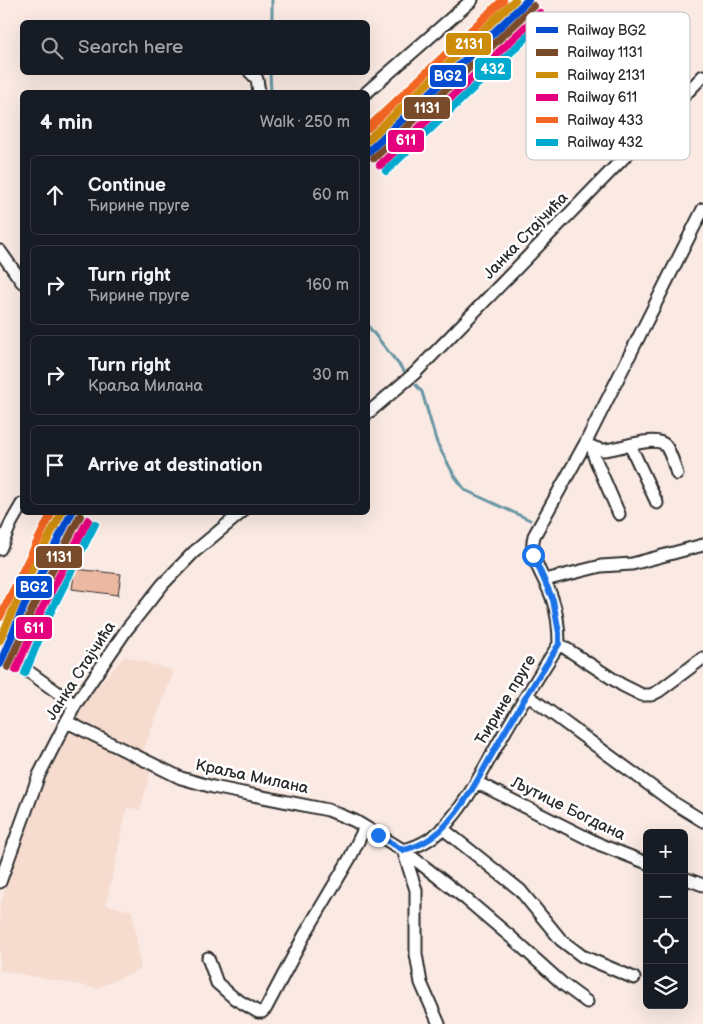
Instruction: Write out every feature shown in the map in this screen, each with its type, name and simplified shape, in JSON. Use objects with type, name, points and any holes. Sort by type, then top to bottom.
[{"type":"street","points":[[369,90],[472,0]]},
{"type":"street","points":[[253,75],[257,79],[259,90]]},
{"type":"street","name":"Јанка Стајчића","points":[[690,89],[703,76]]},
{"type":"street","name":"Јанка Стајчића","points":[[370,411],[416,373],[622,160]]},
{"type":"street","points":[[703,209],[588,446],[534,536],[532,545],[533,555],[553,600],[559,644],[622,685],[642,695],[651,695],[659,691],[703,658]]},
{"type":"street","points":[[0,252],[20,279]]},
{"type":"street","points":[[588,446],[605,450],[653,441],[661,442],[666,446],[677,474]]},
{"type":"street","points":[[630,445],[657,504]]},
{"type":"street","points":[[588,446],[593,453],[619,514]]},
{"type":"street","points":[[0,549],[20,507]]},
{"type":"street","name":"Јанка Стајчића","points":[[0,882],[40,775],[75,705],[127,629],[163,584],[194,552],[238,515]]},
{"type":"street","points":[[545,580],[601,566],[632,564],[703,545]]},
{"type":"street","name":"Ћирине пруге","points":[[403,850],[420,845],[436,834],[450,820],[476,782],[559,644]]},
{"type":"street","points":[[0,651],[75,705]]},
{"type":"street","points":[[527,695],[674,803],[703,821]]},
{"type":"street","name":"Краља Милана","points":[[67,722],[181,778],[212,787],[328,810],[354,821],[403,850],[466,899],[564,985],[587,1002]]},
{"type":"street","name":"Љутице Богдана","points":[[476,782],[601,845],[643,861]]},
{"type":"street","points":[[208,958],[218,983],[234,998],[258,1012],[262,1012],[350,858],[364,827]]},
{"type":"street","points":[[442,828],[520,890],[561,940],[582,956],[634,978]]},
{"type":"street","points":[[403,850],[416,890],[416,954],[421,983],[439,1024]]},
{"type":"street","points":[[688,879],[703,885]]},
{"type":"shaded area","points":[[125,656],[174,671],[142,754],[153,762],[140,810],[127,807],[106,905],[132,911],[141,969],[97,988],[0,970],[0,907],[9,874],[42,779],[87,698]]},
{"type":"building","points":[[75,569],[121,574],[118,595],[72,589]]},
{"type":"waterway","points":[[272,0],[272,20]]},
{"type":"waterway","points":[[270,75],[271,90]]},
{"type":"waterway","points":[[370,328],[404,371]]},
{"type":"waterway","points":[[416,385],[422,392],[437,443],[454,475],[465,490],[530,520]]},
{"type":"rail line","name":"433","points":[[370,126],[503,0]]},
{"type":"rail line","name":"2131","points":[[370,138],[515,0]]},
{"type":"rail line","name":"BG2","points":[[370,150],[528,0]]},
{"type":"rail line","name":"1131","points":[[528,12],[534,6]]},
{"type":"rail line","name":"1131","points":[[374,158],[526,14]]},
{"type":"rail line","name":"611","points":[[380,165],[526,26]]},
{"type":"rail line","name":"432","points":[[386,171],[526,38]]},
{"type":"rail line","name":"433","points":[[0,617],[51,515]]},
{"type":"rail line","name":"2131","points":[[0,640],[25,583],[60,515]]},
{"type":"rail line","name":"BG2","points":[[0,664],[24,606],[70,515]]},
{"type":"rail line","name":"1131","points":[[8,667],[32,610],[80,516]]},
{"type":"rail line","name":"611","points":[[16,670],[40,613],[88,520]]},
{"type":"rail line","name":"432","points":[[25,673],[48,617],[95,524]]},
{"type":"route","points":[[378,835],[403,850],[425,842],[450,820],[467,796],[559,644],[553,600],[533,555]]}]
